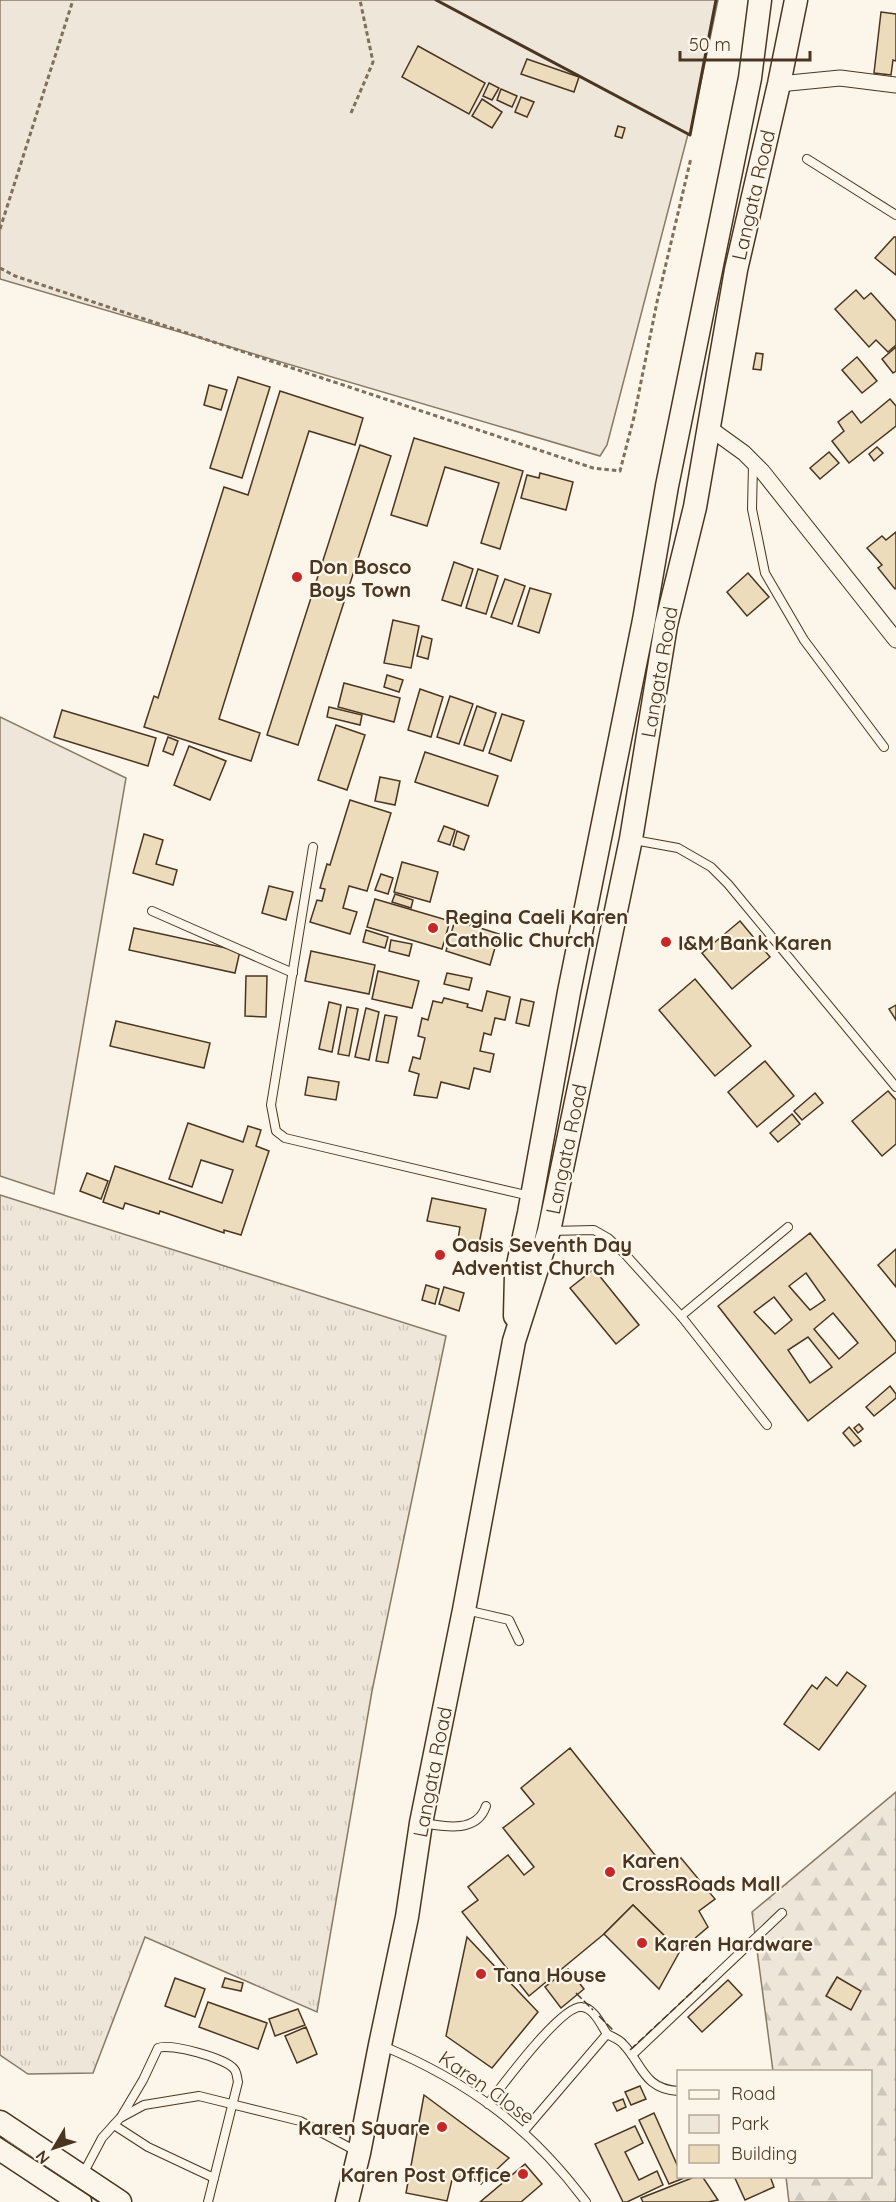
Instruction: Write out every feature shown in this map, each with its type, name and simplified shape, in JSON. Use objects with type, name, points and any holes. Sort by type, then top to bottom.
[{"type":"main road","name":"Langata Road","points":[[514,1341],[516,1274],[644,620],[667,486],[750,78],[760,0]]},
{"type":"main road","name":"Langata Road","points":[[347,2202],[407,1917],[421,1822],[464,1610],[514,1341],[549,1231],[631,839],[666,625],[695,507],[736,270],[796,0]]},
{"type":"main road","points":[[0,2122],[120,2202]]},
{"type":"main road","points":[[0,2148],[80,2202]]},
{"type":"street","points":[[779,84],[840,78],[896,85]]},
{"type":"street","points":[[708,427],[744,453],[753,463],[896,640]]},
{"type":"lane","points":[[807,159],[896,215]]},
{"type":"lane","points":[[753,463],[752,509],[765,573],[804,640],[884,747]]},
{"type":"lane","points":[[631,839],[678,849],[711,867],[729,884],[896,1087]]},
{"type":"lane","points":[[313,847],[271,1105],[276,1131],[285,1138],[532,1196]]},
{"type":"lane","points":[[152,911],[293,973]]},
{"type":"lane","points":[[681,1316],[788,1227]]},
{"type":"lane","points":[[549,1231],[594,1230],[608,1238],[681,1316],[767,1425]]},
{"type":"lane","points":[[464,1610],[509,1620],[519,1641]]},
{"type":"lane","points":[[421,1822],[449,1828],[475,1822],[482,1817],[486,1806]]},
{"type":"lane","points":[[632,2055],[782,1913]]},
{"type":"lane","points":[[488,2104],[547,2031],[570,2009],[581,2006],[597,2018],[607,2034],[621,2041],[649,2079],[661,2087],[677,2091]]},
{"type":"lane","points":[[524,2131],[607,2034]]},
{"type":"lane","points":[[82,2175],[102,2138],[120,2118],[143,2080],[158,2048],[164,2045],[190,2050],[226,2063],[235,2069],[238,2082],[208,2202]]},
{"type":"lane","name":"Karen Close","points":[[380,2045],[424,2063],[488,2104],[524,2131],[564,2172],[586,2202]]},
{"type":"lane","points":[[120,2118],[144,2105],[199,2096],[300,2121],[359,2152]]},
{"type":"lane","points":[[114,2125],[148,2147],[214,2178]]},
{"type":"path","points":[[0,229],[73,0]]},
{"type":"path","points":[[351,113],[373,62],[360,0]]},
{"type":"path","points":[[0,268],[15,276],[593,468],[620,471],[634,417],[657,302],[692,158]]},
{"type":"green space","points":[[0,0],[718,0],[690,135],[688,134],[607,445],[600,456],[0,279]]},
{"type":"green space","points":[[0,717],[126,778],[54,1194],[0,1176]]},
{"type":"green space","points":[[0,1195],[446,1336],[372,1691],[317,2012],[145,1937],[93,2073],[28,2074],[0,2055]]},
{"type":"green space","points":[[896,1792],[896,2202],[789,2202],[786,2178],[872,2178],[872,2070],[773,2070],[752,1912]]},
{"type":"building","points":[[881,12],[896,14],[896,61],[893,60],[891,75],[874,73]]},
{"type":"building","points":[[418,46],[485,83],[469,114],[402,77]]},
{"type":"building","points":[[527,59],[579,77],[574,92],[521,74]]},
{"type":"building","points":[[489,83],[499,88],[492,100],[483,96]]},
{"type":"building","points":[[501,89],[517,96],[512,107],[497,100]]},
{"type":"building","points":[[521,97],[534,102],[527,117],[515,112]]},
{"type":"building","points":[[482,99],[502,112],[492,128],[472,116]]},
{"type":"building","points":[[618,126],[625,128],[622,138],[615,136]]},
{"type":"building","points":[[896,237],[896,275],[875,258]]},
{"type":"building","points":[[856,290],[864,299],[871,293],[896,321],[896,345],[888,352],[876,340],[869,347],[835,309]]},
{"type":"building","points":[[896,347],[896,371],[893,373],[882,359]]},
{"type":"building","points":[[756,353],[763,354],[761,370],[753,369]]},
{"type":"building","points":[[857,357],[877,381],[862,393],[842,370]]},
{"type":"building","points":[[238,377],[270,387],[242,478],[210,468]]},
{"type":"building","points":[[209,385],[227,390],[221,410],[204,405]]},
{"type":"building","points":[[280,391],[363,418],[355,445],[309,431],[219,719],[260,733],[251,761],[144,727],[154,696],[158,698],[224,487],[248,495]]},
{"type":"building","points":[[890,399],[896,406],[896,426],[849,463],[832,441],[844,431],[838,422],[852,411],[861,423]]},
{"type":"building","points":[[414,438],[523,471],[500,549],[481,543],[499,483],[445,467],[427,526],[391,515]]},
{"type":"building","points":[[360,445],[391,456],[298,745],[267,735]]},
{"type":"building","points":[[877,447],[883,453],[874,461],[869,454]]},
{"type":"building","points":[[829,452],[839,463],[820,479],[810,468]]},
{"type":"building","points":[[540,473],[573,482],[566,510],[521,498],[527,475],[539,478]]},
{"type":"building","points":[[896,532],[895,589],[878,568],[882,565],[867,548],[882,536],[886,540]]},
{"type":"building","points":[[454,562],[473,569],[461,606],[442,600]]},
{"type":"building","points":[[478,569],[498,576],[486,614],[466,608]]},
{"type":"building","points":[[748,573],[769,597],[747,616],[727,592]]},
{"type":"building","points":[[505,579],[525,586],[512,624],[491,617]]},
{"type":"building","points":[[530,588],[551,594],[539,633],[518,626]]},
{"type":"building","points":[[393,620],[419,626],[411,668],[384,663]]},
{"type":"building","points":[[422,636],[432,639],[428,659],[417,656]]},
{"type":"building","points":[[387,675],[403,680],[399,692],[384,687]]},
{"type":"building","points":[[344,683],[400,698],[394,722],[338,707]]},
{"type":"building","points":[[420,689],[443,697],[431,737],[408,730]]},
{"type":"building","points":[[450,696],[473,704],[459,744],[437,737]]},
{"type":"building","points":[[477,706],[496,713],[483,751],[464,745]]},
{"type":"building","points":[[329,707],[362,715],[360,725],[327,717]]},
{"type":"building","points":[[62,710],[156,738],[148,766],[54,737]]},
{"type":"building","points":[[502,714],[524,721],[511,761],[489,753]]},
{"type":"building","points":[[336,725],[365,735],[347,790],[318,780]]},
{"type":"building","points":[[168,737],[178,741],[173,755],[163,751]]},
{"type":"building","points":[[189,746],[226,761],[210,800],[174,785]]},
{"type":"building","points":[[425,752],[498,776],[488,806],[415,782]]},
{"type":"building","points":[[380,777],[400,781],[395,805],[375,801]]},
{"type":"building","points":[[350,800],[391,813],[367,891],[349,886],[343,908],[357,912],[350,934],[310,922],[317,900],[322,901],[325,889],[320,888],[327,864],[330,865]]},
{"type":"building","points":[[444,826],[455,830],[450,845],[438,841]]},
{"type":"building","points":[[457,831],[469,836],[464,850],[453,846]]},
{"type":"building","points":[[144,834],[163,840],[156,864],[177,870],[173,885],[133,873]]},
{"type":"building","points":[[402,862],[438,872],[430,902],[394,892]]},
{"type":"building","points":[[381,874],[393,878],[388,894],[375,890]]},
{"type":"building","points":[[269,886],[293,892],[286,920],[262,913]]},
{"type":"building","points":[[395,894],[413,900],[411,908],[392,902]]},
{"type":"building","points":[[375,899],[450,921],[442,949],[367,927]]},
{"type":"building","points":[[455,920],[499,934],[490,965],[446,951]]},
{"type":"building","points":[[740,921],[770,957],[732,989],[702,953]]},
{"type":"building","points":[[134,928],[240,951],[235,973],[129,950]]},
{"type":"building","points":[[366,930],[388,937],[385,948],[363,942]]},
{"type":"building","points":[[391,940],[412,944],[409,956],[389,951]]},
{"type":"building","points":[[311,951],[375,965],[369,994],[305,981]]},
{"type":"building","points":[[378,971],[419,981],[412,1008],[372,999]]},
{"type":"building","points":[[447,973],[472,978],[469,990],[444,984]]},
{"type":"building","points":[[246,976],[267,976],[266,1017],[245,1016]]},
{"type":"building","points":[[695,979],[751,1046],[715,1076],[659,1010]]},
{"type":"building","points":[[487,991],[510,997],[505,1020],[495,1018],[491,1035],[484,1033],[480,1051],[494,1054],[490,1072],[474,1068],[469,1089],[441,1082],[437,1098],[414,1095],[419,1074],[409,1071],[413,1057],[420,1059],[425,1038],[418,1036],[422,1018],[428,1020],[433,1001],[442,1003],[444,998],[468,1004],[467,1007],[482,1011]]},
{"type":"building","points":[[521,999],[534,1002],[529,1026],[516,1023]]},
{"type":"building","points":[[329,1002],[341,1005],[332,1052],[319,1049]]},
{"type":"building","points":[[896,1005],[896,1020],[889,1009]]},
{"type":"building","points":[[347,1007],[358,1009],[349,1056],[338,1054]]},
{"type":"building","points":[[366,1008],[379,1012],[369,1060],[355,1057]]},
{"type":"building","points":[[385,1015],[397,1017],[388,1063],[376,1061]]},
{"type":"building","points":[[116,1021],[210,1043],[204,1068],[110,1046]]},
{"type":"building","points":[[765,1061],[794,1096],[757,1127],[728,1092]]},
{"type":"building","points":[[308,1077],[339,1082],[336,1100],[305,1095]]},
{"type":"building","points":[[888,1091],[896,1100],[896,1144],[882,1156],[852,1121]]},
{"type":"building","points":[[815,1093],[823,1103],[802,1120],[794,1111]]},
{"type":"building","points":[[792,1114],[800,1124],[778,1142],[770,1133]]},
{"type":"building","points":[[188,1123],[243,1142],[248,1126],[261,1130],[256,1146],[269,1151],[241,1235],[224,1230],[224,1233],[160,1211],[159,1214],[125,1203],[123,1209],[103,1202],[115,1166],[222,1203],[233,1170],[201,1160],[192,1187],[169,1179]]},
{"type":"building","points":[[87,1173],[108,1181],[101,1199],[80,1191]]},
{"type":"building","points":[[432,1198],[486,1209],[479,1244],[458,1239],[460,1227],[427,1221]]},
{"type":"building","points":[[810,1233],[896,1342],[896,1352],[808,1421],[718,1306]],"holes":[[[806,1273],[825,1300],[810,1310],[789,1286]],[[774,1297],[792,1320],[775,1334],[754,1312]],[[833,1313],[858,1343],[839,1359],[814,1329]],[[808,1337],[832,1367],[810,1383],[788,1350]]]},
{"type":"building","points":[[896,1249],[896,1287],[878,1265]]},
{"type":"building","points":[[594,1269],[639,1325],[616,1344],[570,1288]]},
{"type":"building","points":[[426,1285],[439,1289],[435,1304],[422,1300]]},
{"type":"building","points":[[444,1287],[464,1293],[459,1311],[439,1304]]},
{"type":"building","points":[[890,1386],[896,1398],[874,1416],[866,1407]]},
{"type":"building","points":[[859,1424],[863,1429],[858,1433],[854,1428]]},
{"type":"building","points":[[849,1427],[861,1441],[854,1446],[843,1433]]},
{"type":"building","points":[[847,1672],[866,1686],[819,1750],[784,1724],[812,1685],[817,1689],[826,1677],[837,1686]]},
{"type":"building","name":"Karen CrossRoads Mall","points":[[570,1748],[666,1869],[681,1858],[715,1899],[699,1911],[708,1927],[680,1951],[633,1905],[604,1934],[529,1996],[462,1912],[478,1900],[468,1887],[508,1855],[524,1875],[534,1867],[503,1828],[534,1804],[521,1788]]},
{"type":"building","name":"Karen Hardware","points":[[633,1905],[680,1951],[659,1989],[604,1934]]},
{"type":"building","name":"Tana House","points":[[467,1937],[538,2012],[492,2068],[446,2036]]},
{"type":"building","points":[[568,1969],[584,1989],[561,2008],[545,1987]]},
{"type":"building","points":[[837,1977],[861,1991],[851,2010],[826,1996]]},
{"type":"building","points":[[175,1978],[205,1989],[195,2017],[165,2006]]},
{"type":"building","points":[[225,1978],[243,1983],[241,1991],[222,1987]]},
{"type":"building","points":[[728,1980],[742,1995],[702,2032],[688,2017]]},
{"type":"building","points":[[208,2002],[267,2023],[258,2049],[199,2027]]},
{"type":"building","points":[[298,2009],[305,2025],[275,2036],[269,2019]]},
{"type":"building","points":[[306,2027],[317,2054],[297,2063],[285,2036]]},
{"type":"building","points":[[640,2086],[646,2099],[631,2105],[625,2092]]},
{"type":"building","name":"Karen Square","points":[[424,2095],[509,2158],[481,2184],[467,2174],[452,2180],[447,2201],[406,2193]]},
{"type":"building","points":[[623,2099],[626,2107],[617,2111],[613,2103]]},
{"type":"building","points":[[654,2113],[677,2165],[677,2178],[684,2178],[669,2184],[639,2120]]},
{"type":"building","points":[[635,2126],[643,2143],[625,2152],[639,2180],[657,2171],[663,2185],[623,2202],[595,2144]]},
{"type":"building","name":"Karen Post Office","points":[[525,2164],[542,2184],[521,2202],[480,2202]]},
{"type":"building","points":[[692,2178],[703,2178],[718,2200],[643,2202],[641,2198]]},
{"type":"building","points":[[735,2178],[771,2178],[774,2187],[745,2200]]},
{"type":"tram line","points":[[0,2137],[99,2202]]},
{"type":"fence","points":[[630,2050],[707,1978]]},
{"type":"fence","points":[[576,1993],[593,2010]]},
{"type":"fence","points":[[599,2016],[614,2031]]},
{"type":"wall","points":[[436,0],[690,135],[716,0]]},
{"type":"place","name":"Don Bosco Boys Town","points":[[297,577]]},
{"type":"place","name":"Regina Caeli Karen Catholic Church","points":[[433,928]]},
{"type":"place","name":"I&M Bank Karen","points":[[666,942]]},
{"type":"place","name":"Oasis Seventh Day Adventist Church","points":[[440,1255]]},
{"type":"place","name":"Karen CrossRoads Mall","points":[[610,1872]]},
{"type":"place","name":"Karen Hardware","points":[[642,1943]]},
{"type":"place","name":"Tana House","points":[[481,1974]]},
{"type":"place","name":"Karen Square","points":[[442,2127]]},
{"type":"place","name":"Karen Post Office","points":[[523,2174]]}]
